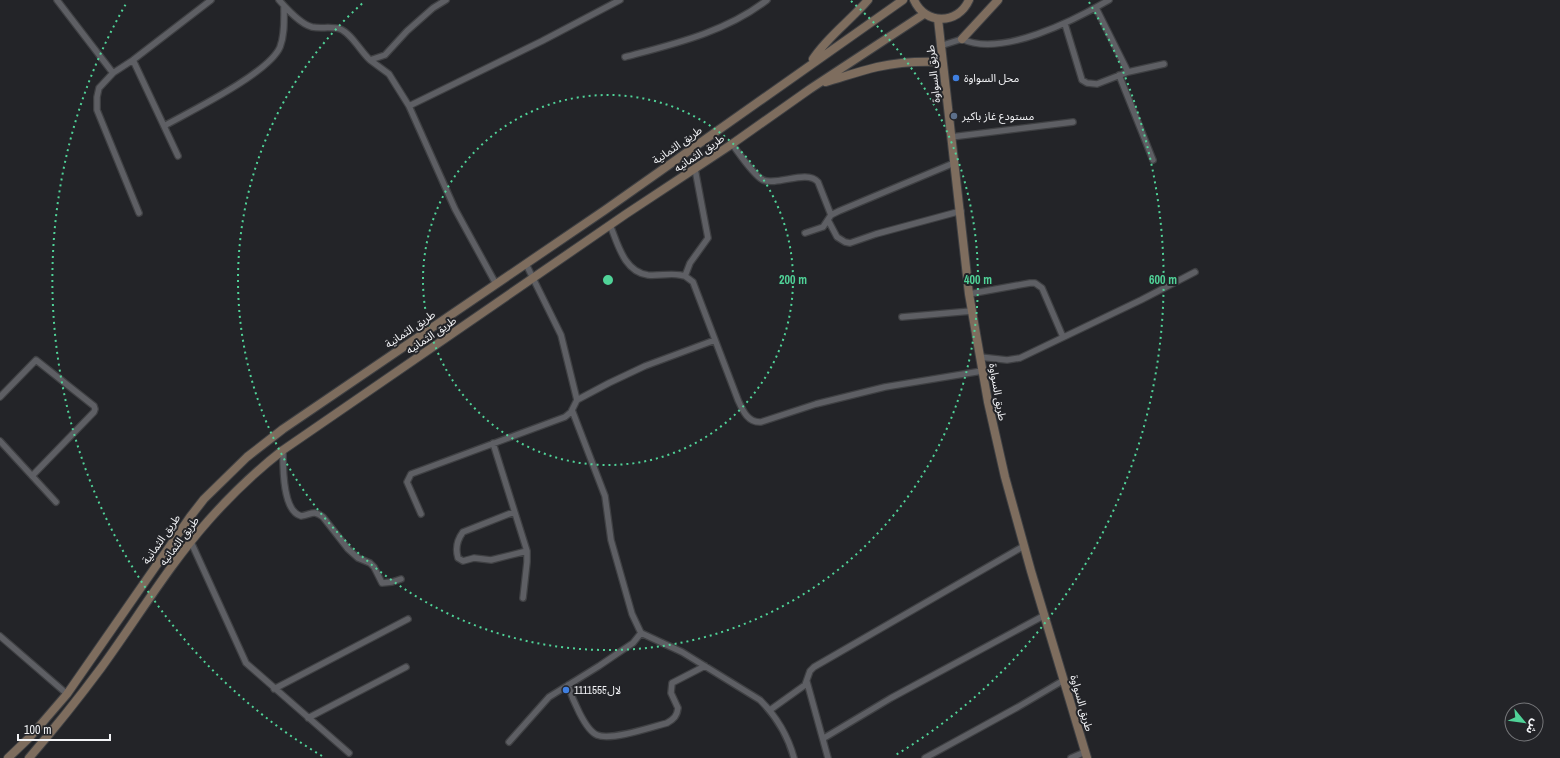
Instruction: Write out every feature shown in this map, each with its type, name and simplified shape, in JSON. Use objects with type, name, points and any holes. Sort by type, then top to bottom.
[{"type":"street","points":[[57,0],[113,73]]},
{"type":"street","points":[[139,213],[97,110],[99,88],[113,73],[133,60],[211,0]]},
{"type":"street","points":[[279,0],[284,7],[304,23],[312,27],[341,29],[370,60],[389,74],[409,106],[455,209],[496,284]]},
{"type":"street","points":[[370,60],[385,55],[407,31],[433,8],[446,0]]},
{"type":"street","points":[[409,106],[542,41],[620,0]]},
{"type":"street","points":[[625,57],[686,40],[713,30],[736,20],[767,0]]},
{"type":"street","points":[[810,65],[824,45],[868,0]]},
{"type":"street","name":"طريق الثمانية","points":[[8,758],[39,728],[67,694],[204,499],[247,457],[283,430],[526,264],[902,0]]},
{"type":"street","points":[[914,0],[918,8],[924,14],[938,19],[946,19],[959,13],[965,8],[969,0]]},
{"type":"street","points":[[940,46],[962,39],[998,0]]},
{"type":"street","points":[[962,39],[972,44],[981,44],[1005,42],[1033,36],[1065,24],[1109,0]]},
{"type":"street","points":[[164,126],[263,68],[280,47],[283,37],[284,7]]},
{"type":"street","points":[[1096,8],[1128,72]]},
{"type":"street","name":"طريق الثمانيه","points":[[29,758],[100,670],[208,520],[244,482],[283,450],[610,225],[924,14]]},
{"type":"street","name":"طريق السواوة","points":[[938,19],[972,311],[982,371],[996,440],[1024,546],[1086,755]]},
{"type":"street","points":[[1065,24],[1082,80],[1084,82],[1097,84],[1128,72],[1164,64]]},
{"type":"street","points":[[133,60],[178,156]]},
{"type":"street","points":[[820,83],[876,67],[898,63],[923,61],[942,62]]},
{"type":"street","points":[[1119,75],[1153,160]]},
{"type":"street","points":[[951,137],[1073,122]]},
{"type":"street","points":[[732,144],[761,179],[773,181],[809,177],[815,179],[818,182],[837,237],[845,242],[850,243],[876,234],[961,211]]},
{"type":"street","points":[[805,233],[824,227],[829,217],[883,192],[954,164]]},
{"type":"street","points":[[685,276],[690,263],[708,238],[695,168]]},
{"type":"street","points":[[610,225],[624,258],[634,270],[647,275],[676,274],[685,276],[693,282],[743,409],[750,420],[761,422],[816,404],[878,389],[982,371]]},
{"type":"street","points":[[526,264],[561,335],[577,400]]},
{"type":"street","points":[[980,356],[999,360],[1013,360],[1195,272]]},
{"type":"street","points":[[970,294],[1030,283],[1038,284],[1042,288],[1063,337]]},
{"type":"street","points":[[902,317],[972,311]]},
{"type":"street","points":[[420,514],[407,482],[407,479],[412,474],[566,417],[572,410],[577,400],[639,369],[715,340]]},
{"type":"street","points":[[0,397],[36,360],[94,406],[94,412],[32,476]]},
{"type":"street","points":[[572,410],[605,496],[611,540],[632,614],[641,633],[682,652],[760,700],[770,710],[786,735],[794,758]]},
{"type":"street","points":[[0,441],[56,502]]},
{"type":"street","points":[[493,444],[527,551],[523,598]]},
{"type":"street","points":[[283,450],[285,489],[289,503],[295,513],[301,516],[314,512],[323,517],[348,549],[358,558],[370,563],[374,567],[382,583],[401,579]]},
{"type":"street","points":[[514,512],[463,532],[458,539],[456,549],[458,558],[463,561],[474,558],[491,560],[527,551]]},
{"type":"street","points":[[191,542],[242,658],[251,669],[349,753]]},
{"type":"street","points":[[770,710],[800,689],[807,682],[810,671],[817,665],[1024,546]]},
{"type":"street","points":[[824,738],[891,698],[1045,615]]},
{"type":"street","points":[[274,688],[408,619]]},
{"type":"street","points":[[509,742],[549,697],[633,643],[641,633]]},
{"type":"street","points":[[0,636],[67,694]]},
{"type":"street","points":[[568,685],[578,710],[592,731],[596,735],[614,736],[671,721],[676,717],[678,708],[671,693],[672,683],[705,666]]},
{"type":"street","points":[[308,718],[406,667]]},
{"type":"street","points":[[925,758],[1064,680]]},
{"type":"street","points":[[807,682],[824,738],[828,758]]},
{"type":"street","points":[[1071,758],[1086,755]]},
{"type":"place","name":"محل السواوة","points":[[956,78]]},
{"type":"place","name":"مستودع غاز باكير","points":[[954,116]]},
{"type":"place","name":"1111555لال","points":[[566,690]]}]
